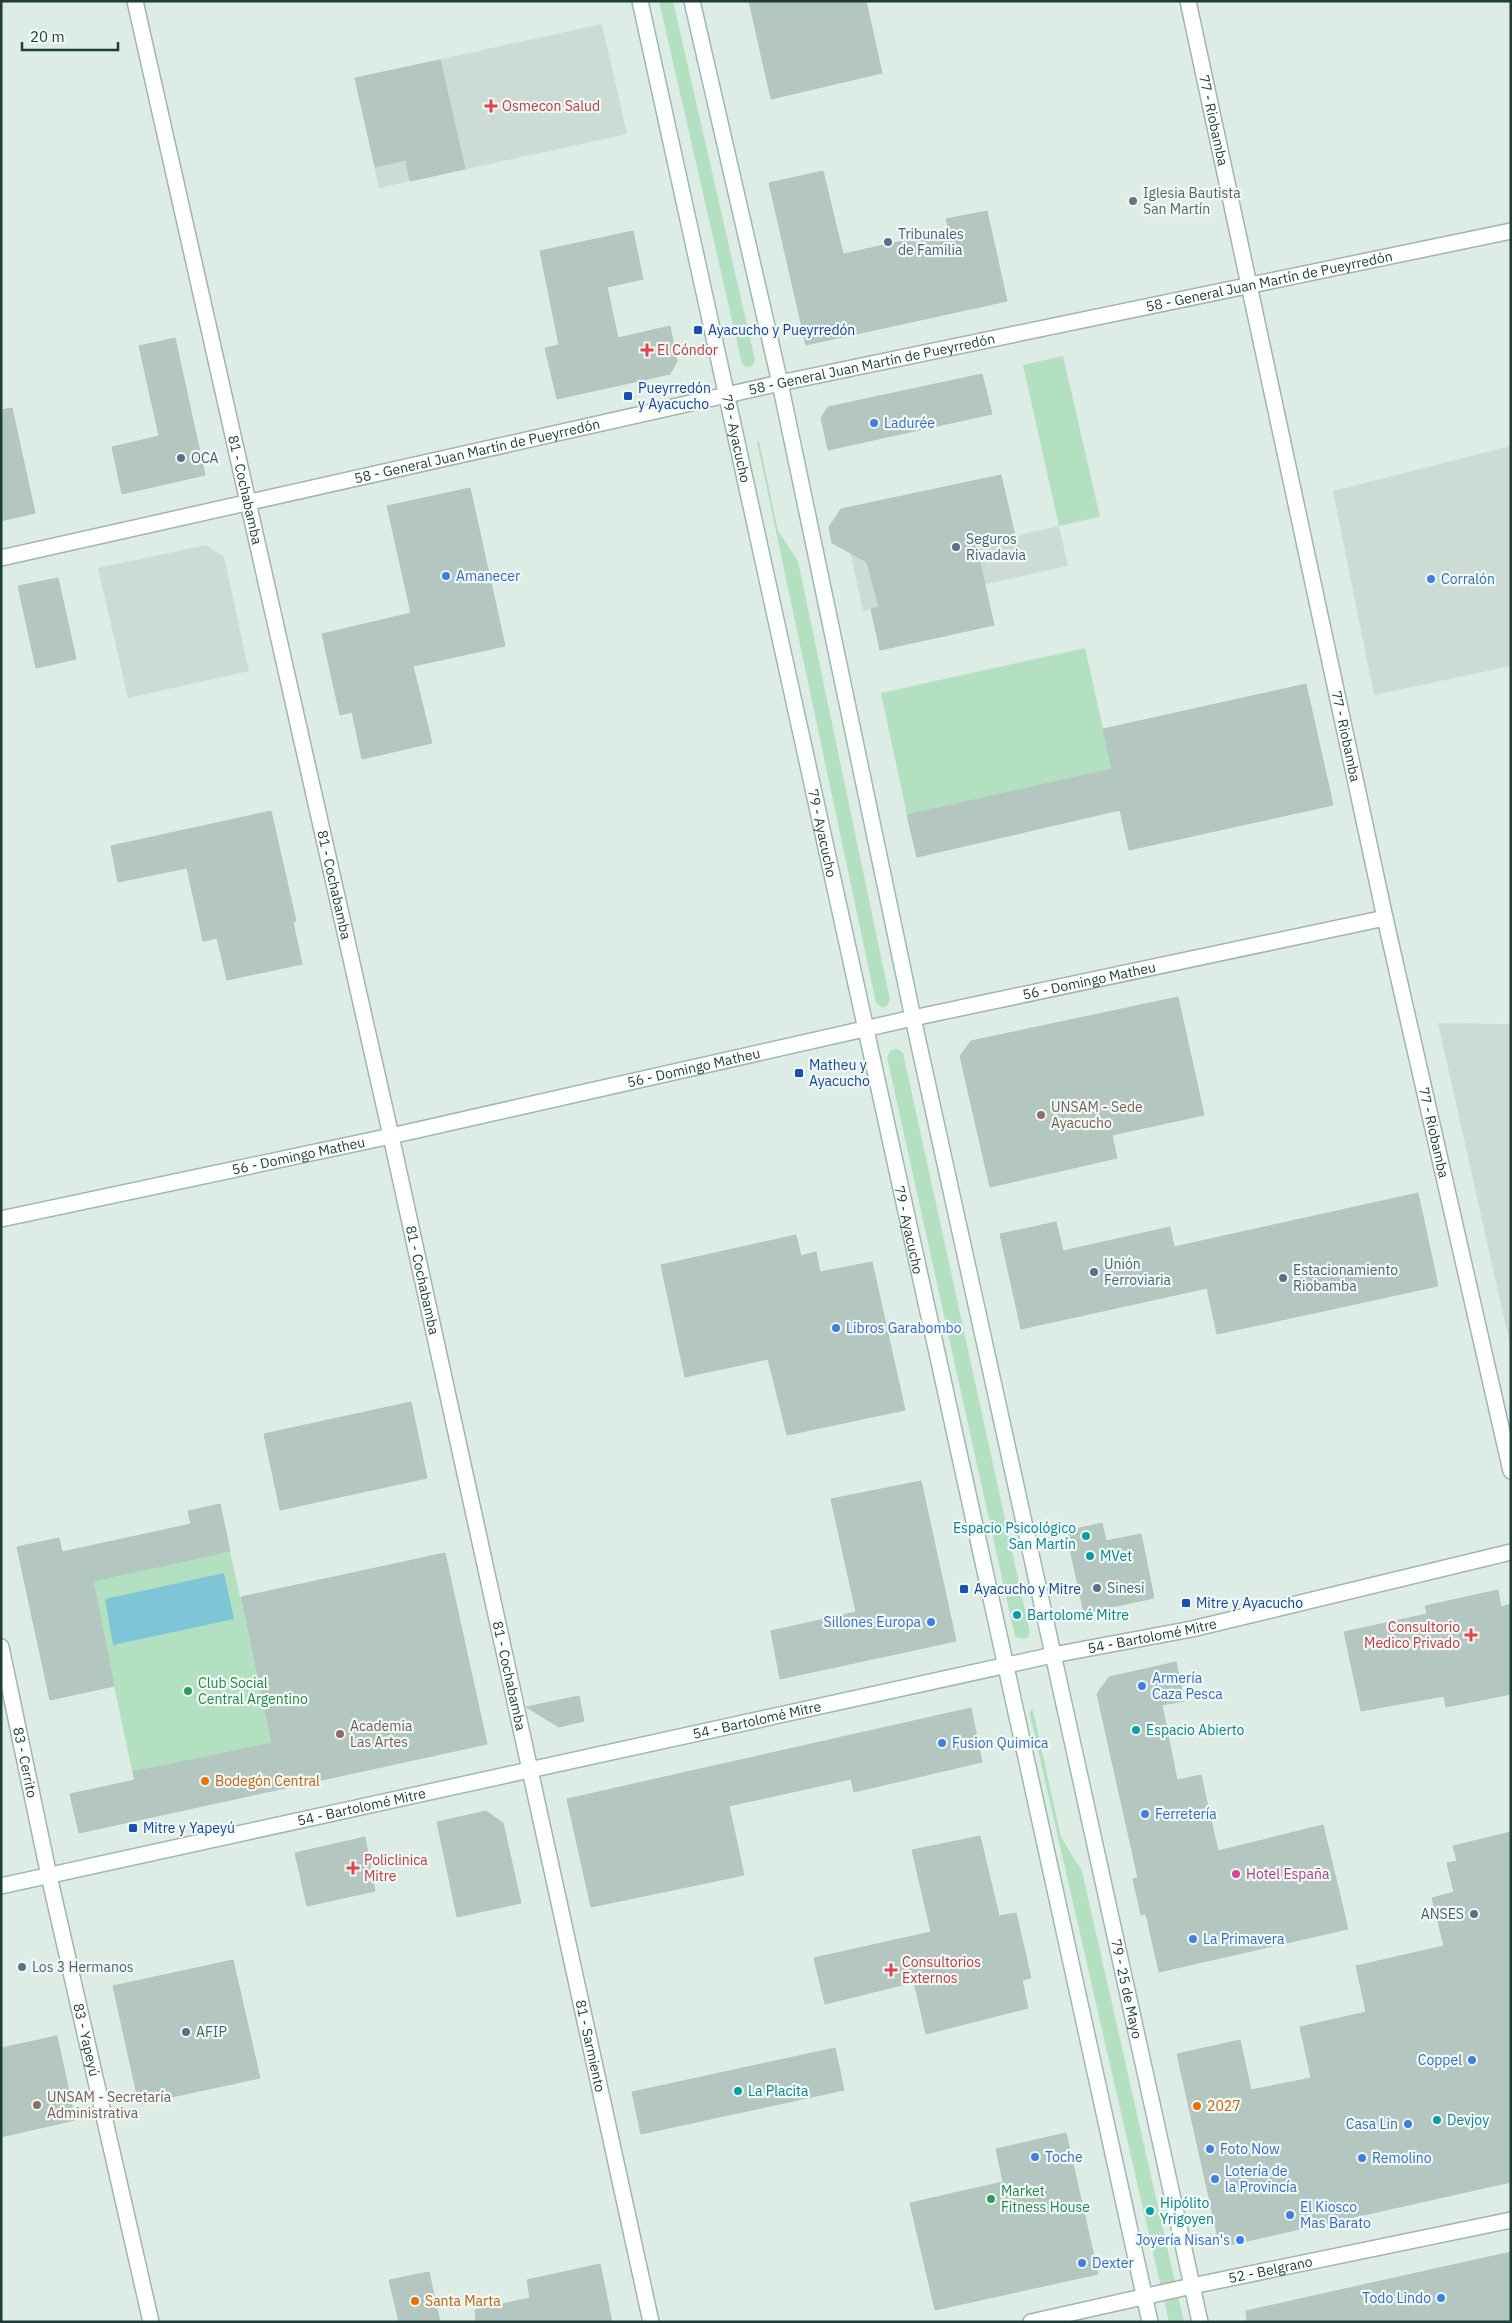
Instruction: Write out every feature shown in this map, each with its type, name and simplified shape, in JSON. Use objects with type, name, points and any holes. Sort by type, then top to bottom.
[{"type":"street","name":"81 - Cochabamba","points":[[136,1],[391,1136],[529,1770]]},
{"type":"street","name":"79 - Ayacucho","points":[[640,1],[728,394],[1003,1666]]},
{"type":"street","points":[[692,1],[780,383],[913,1018],[1053,1655]]},
{"type":"street","name":"77 - Riobamba","points":[[1188,1],[1385,918],[1511,1471]]},
{"type":"street","name":"58 - General Juan Martín de Pueyrredón","points":[[1,558],[728,394],[1249,284],[1511,231]]},
{"type":"street","name":"56 - Domingo Matheu","points":[[1,1219],[391,1136],[913,1018],[1385,918]]},
{"type":"street","name":"54 - Bartolomé Mitre","points":[[1,1886],[1053,1655],[1192,1629],[1511,1552]]},
{"type":"street","name":"83 - Cerrito","points":[[1,1647],[49,1876]]},
{"type":"street","name":"79 - 25 de Mayo","points":[[1053,1655],[1200,2322]]},
{"type":"street","points":[[1003,1666],[1150,2322]]},
{"type":"street","name":"81 - Sarmiento","points":[[529,1770],[651,2322]]},
{"type":"street","name":"83 - Yapeyú","points":[[49,1876],[151,2322]]},
{"type":"street","name":"52 - Belgrano","points":[[1031,2322],[1144,2296],[1511,2220]]},
{"type":"shaded area","name":"Osmecon Salud","points":[[602,24],[627,134],[379,188],[355,78]]},
{"type":"shaded area","name":"Corralón","points":[[1511,446],[1511,666],[1374,695],[1333,491]]},
{"type":"shaded area","name":"Seguros Rivadavia","points":[[1001,475],[1015,536],[1059,526],[1068,566],[863,611],[841,509]]},
{"type":"shaded area","points":[[206,545],[224,557],[249,671],[128,698],[98,568]]},
{"type":"shaded area","points":[[1438,1023],[1511,1024],[1511,1349]]},
{"type":"green space","points":[[659,1],[673,1],[755,360],[752,366],[747,367],[742,364]]},
{"type":"green space","points":[[1063,356],[1100,517],[1059,526],[1023,365]]},
{"type":"green space","points":[[759,441],[778,531],[798,561],[890,1000],[887,1006],[882,1007],[876,1003],[757,442]]},
{"type":"green space","points":[[1085,648],[1112,769],[907,815],[881,693]]},
{"type":"green space","points":[[897,1049],[903,1053],[1030,1633],[1026,1639],[1015,1637],[887,1057],[891,1050]]},
{"type":"green space","name":"Club Social Central Argentino","points":[[230,1551],[282,1789],[134,1780],[102,1629],[38,1643],[27,1595]]},
{"type":"green space","points":[[1033,1710],[1061,1837],[1082,1871],[1184,2322],[1169,2322],[1029,1711]]},
{"type":"water","points":[[224,1573],[234,1619],[113,1645],[105,1599]]},
{"type":"building","points":[[749,1],[866,1],[882,73],[771,99]]},
{"type":"building","points":[[440,60],[465,169],[410,181],[406,160],[375,167],[355,78]]},
{"type":"building","points":[[823,171],[843,254],[949,231],[946,219],[987,211],[1007,301],[806,345],[769,183]]},
{"type":"building","points":[[633,231],[643,279],[607,287],[618,338],[670,326],[677,361],[670,374],[557,399],[545,348],[559,345],[540,251]]},
{"type":"building","points":[[175,338],[205,475],[122,494],[112,447],[159,436],[139,346]]},
{"type":"building","points":[[982,374],[992,414],[828,450],[821,418],[828,407]]},
{"type":"building","points":[[12,408],[35,513],[1,521],[1,410]]},
{"type":"building","name":"Seguros Rivadavia","points":[[1001,475],[1015,536],[976,545],[994,625],[880,650],[871,609],[879,607],[867,562],[832,543],[829,527],[841,509]]},
{"type":"building","points":[[470,488],[505,646],[413,666],[432,743],[362,759],[352,712],[340,715],[322,634],[411,613],[387,506]]},
{"type":"building","points":[[58,578],[76,659],[36,668],[18,586]]},
{"type":"building","points":[[1306,684],[1333,805],[1129,850],[1120,810],[917,857],[907,815],[1112,769],[1103,729]]},
{"type":"building","points":[[271,811],[296,921],[293,922],[302,964],[227,980],[217,938],[203,941],[187,868],[118,882],[111,846]]},
{"type":"building","name":"UNSAM - Sede Ayacucho","points":[[1178,997],[1204,1115],[1112,1135],[1117,1158],[990,1187],[960,1056],[971,1041]]},
{"type":"building","points":[[1418,1193],[1438,1286],[1217,1334],[1207,1288],[1021,1329],[1000,1234],[1056,1222],[1063,1251],[1170,1227],[1174,1247]]},
{"type":"building","points":[[796,1235],[801,1256],[816,1252],[820,1272],[872,1262],[905,1410],[787,1435],[768,1359],[685,1377],[661,1265]]},
{"type":"building","points":[[411,1402],[427,1478],[280,1510],[264,1434]]},
{"type":"building","points":[[921,1481],[956,1641],[780,1679],[771,1631],[856,1612],[831,1499]]},
{"type":"building","points":[[220,1504],[230,1551],[93,1581],[114,1686],[50,1700],[17,1547],[59,1538],[62,1552],[191,1524],[188,1511]]},
{"type":"building","points":[[1102,1523],[1106,1541],[1141,1534],[1154,1598],[1084,1613],[1066,1531]]},
{"type":"building","points":[[445,1553],[487,1744],[79,1833],[70,1794],[135,1780],[133,1772],[272,1743],[241,1597]]},
{"type":"building","points":[[1498,1590],[1501,1607],[1511,1604],[1511,1694],[1446,1707],[1444,1696],[1361,1711],[1344,1632],[1427,1614],[1425,1606]]},
{"type":"building","points":[[1176,1662],[1184,1701],[1162,1705],[1177,1780],[1201,1775],[1218,1851],[1323,1825],[1348,1929],[1159,1972],[1146,1914],[1141,1915],[1133,1879],[1138,1878],[1097,1694],[1109,1677]]},
{"type":"building","points":[[579,1696],[584,1721],[559,1727],[526,1707]]},
{"type":"building","points":[[971,1708],[982,1762],[854,1792],[851,1779],[729,1806],[744,1875],[591,1907],[567,1799]]},
{"type":"building","points":[[486,1811],[503,1823],[521,1903],[457,1917],[437,1822]]},
{"type":"building","points":[[1511,1832],[1511,2182],[1229,2245],[1218,2238],[1177,2054],[1240,2040],[1251,2090],[1311,2078],[1300,2027],[1366,2012],[1356,1966],[1444,1946],[1432,1898],[1454,1892],[1447,1863],[1457,1861],[1453,1846]]},
{"type":"building","points":[[980,1836],[999,1916],[1016,1913],[1031,1978],[1022,1980],[1028,2008],[926,2034],[914,1982],[825,2004],[814,1958],[931,1932],[912,1850]]},
{"type":"building","points":[[365,1837],[375,1891],[307,1906],[295,1853]]},
{"type":"building","name":"AFIP","points":[[233,1960],[260,2078],[139,2104],[113,1986]]},
{"type":"building","points":[[57,2036],[75,2120],[1,2137],[1,2048]]},
{"type":"building","name":"La Placita","points":[[835,2048],[844,2090],[641,2134],[632,2092]]},
{"type":"building","points":[[1066,2133],[1098,2274],[935,2310],[910,2203],[1003,2182],[996,2149]]},
{"type":"building","points":[[1511,2252],[1511,2322],[1247,2322],[1246,2311]]},
{"type":"building","points":[[600,2264],[612,2322],[476,2322],[475,2310],[530,2298],[527,2280]]},
{"type":"building","name":"Santa Marta","points":[[429,2272],[440,2322],[399,2322],[389,2280]]},
{"type":"place","name":"Osmecon Salud","points":[[491,106]]},
{"type":"place","name":"Iglesia Bautista San Martín","points":[[1133,201]]},
{"type":"place","name":"Tribunales de Familia","points":[[888,242]]},
{"type":"place","name":"Ayacucho y Pueyrredón","points":[[698,330]]},
{"type":"place","name":"El Cóndor","points":[[647,350]]},
{"type":"place","name":"Pueyrredón y Ayacucho","points":[[628,396]]},
{"type":"place","name":"Ladurée","points":[[874,423]]},
{"type":"place","name":"OCA","points":[[181,458]]},
{"type":"place","name":"Seguros Rivadavia","points":[[956,547]]},
{"type":"place","name":"Amanecer","points":[[446,576]]},
{"type":"place","name":"Corralón","points":[[1431,579]]},
{"type":"place","name":"Matheu y Ayacucho","points":[[799,1073]]},
{"type":"place","name":"UNSAM - Sede Ayacucho","points":[[1041,1115]]},
{"type":"place","name":"Unión Ferroviaria","points":[[1094,1272]]},
{"type":"place","name":"Estacionamiento Riobamba","points":[[1283,1278]]},
{"type":"place","name":"Libros Garabombo","points":[[836,1328]]},
{"type":"place","name":"Espacio Psicológico San Martín","points":[[1086,1536]]},
{"type":"place","name":"MVet","points":[[1090,1556]]},
{"type":"place","name":"Sinesi","points":[[1097,1588]]},
{"type":"place","name":"Ayacucho y Mitre","points":[[964,1589]]},
{"type":"place","name":"Mitre y Ayacucho","points":[[1186,1603]]},
{"type":"place","name":"Bartolomé Mitre","points":[[1017,1615]]},
{"type":"place","name":"Sillones Europa","points":[[931,1622]]},
{"type":"place","name":"Consultorio Medico Privado","points":[[1471,1635]]},
{"type":"place","name":"Armería Caza Pesca","points":[[1142,1686]]},
{"type":"place","name":"Club Social Central Argentino","points":[[188,1691]]},
{"type":"place","name":"Espacio Abierto","points":[[1136,1730]]},
{"type":"place","name":"Academia Las Artes","points":[[340,1734]]},
{"type":"place","name":"Fusion Quimica","points":[[942,1743]]},
{"type":"place","name":"Bodegón Central","points":[[205,1781]]},
{"type":"place","name":"Ferretería","points":[[1145,1814]]},
{"type":"place","name":"Mitre y Yapeyú","points":[[133,1828]]},
{"type":"place","name":"Policlinica Mitre","points":[[353,1868]]},
{"type":"place","name":"Hotel España","points":[[1236,1874]]},
{"type":"place","name":"ANSES","points":[[1474,1914]]},
{"type":"place","name":"La Primavera","points":[[1193,1939]]},
{"type":"place","name":"Los 3 Hermanos","points":[[22,1967]]},
{"type":"place","name":"Consultorios Externos","points":[[891,1970]]},
{"type":"place","name":"AFIP","points":[[186,2032]]},
{"type":"place","name":"Coppel","points":[[1472,2060]]},
{"type":"place","name":"La Placita","points":[[738,2091]]},
{"type":"place","name":"UNSAM - Secretaría Administrativa","points":[[37,2105]]},
{"type":"place","name":"2027","points":[[1197,2106]]},
{"type":"place","name":"Devjoy","points":[[1437,2120]]},
{"type":"place","name":"Casa Lin","points":[[1408,2124]]},
{"type":"place","name":"Foto Now","points":[[1210,2149]]},
{"type":"place","name":"Toche","points":[[1035,2157]]},
{"type":"place","name":"Remolino","points":[[1362,2158]]},
{"type":"place","name":"Lotería de la Provincía","points":[[1215,2179]]},
{"type":"place","name":"Market Fitness House","points":[[991,2199]]},
{"type":"place","name":"Hipólito Yrigoyen","points":[[1150,2211]]},
{"type":"place","name":"El Kiosco Mas Barato","points":[[1290,2215]]},
{"type":"place","name":"Joyería Nisan's","points":[[1240,2240]]},
{"type":"place","name":"Dexter","points":[[1082,2263]]},
{"type":"place","name":"Todo Lindo","points":[[1441,2298]]},
{"type":"place","name":"Santa Marta","points":[[415,2301]]}]
